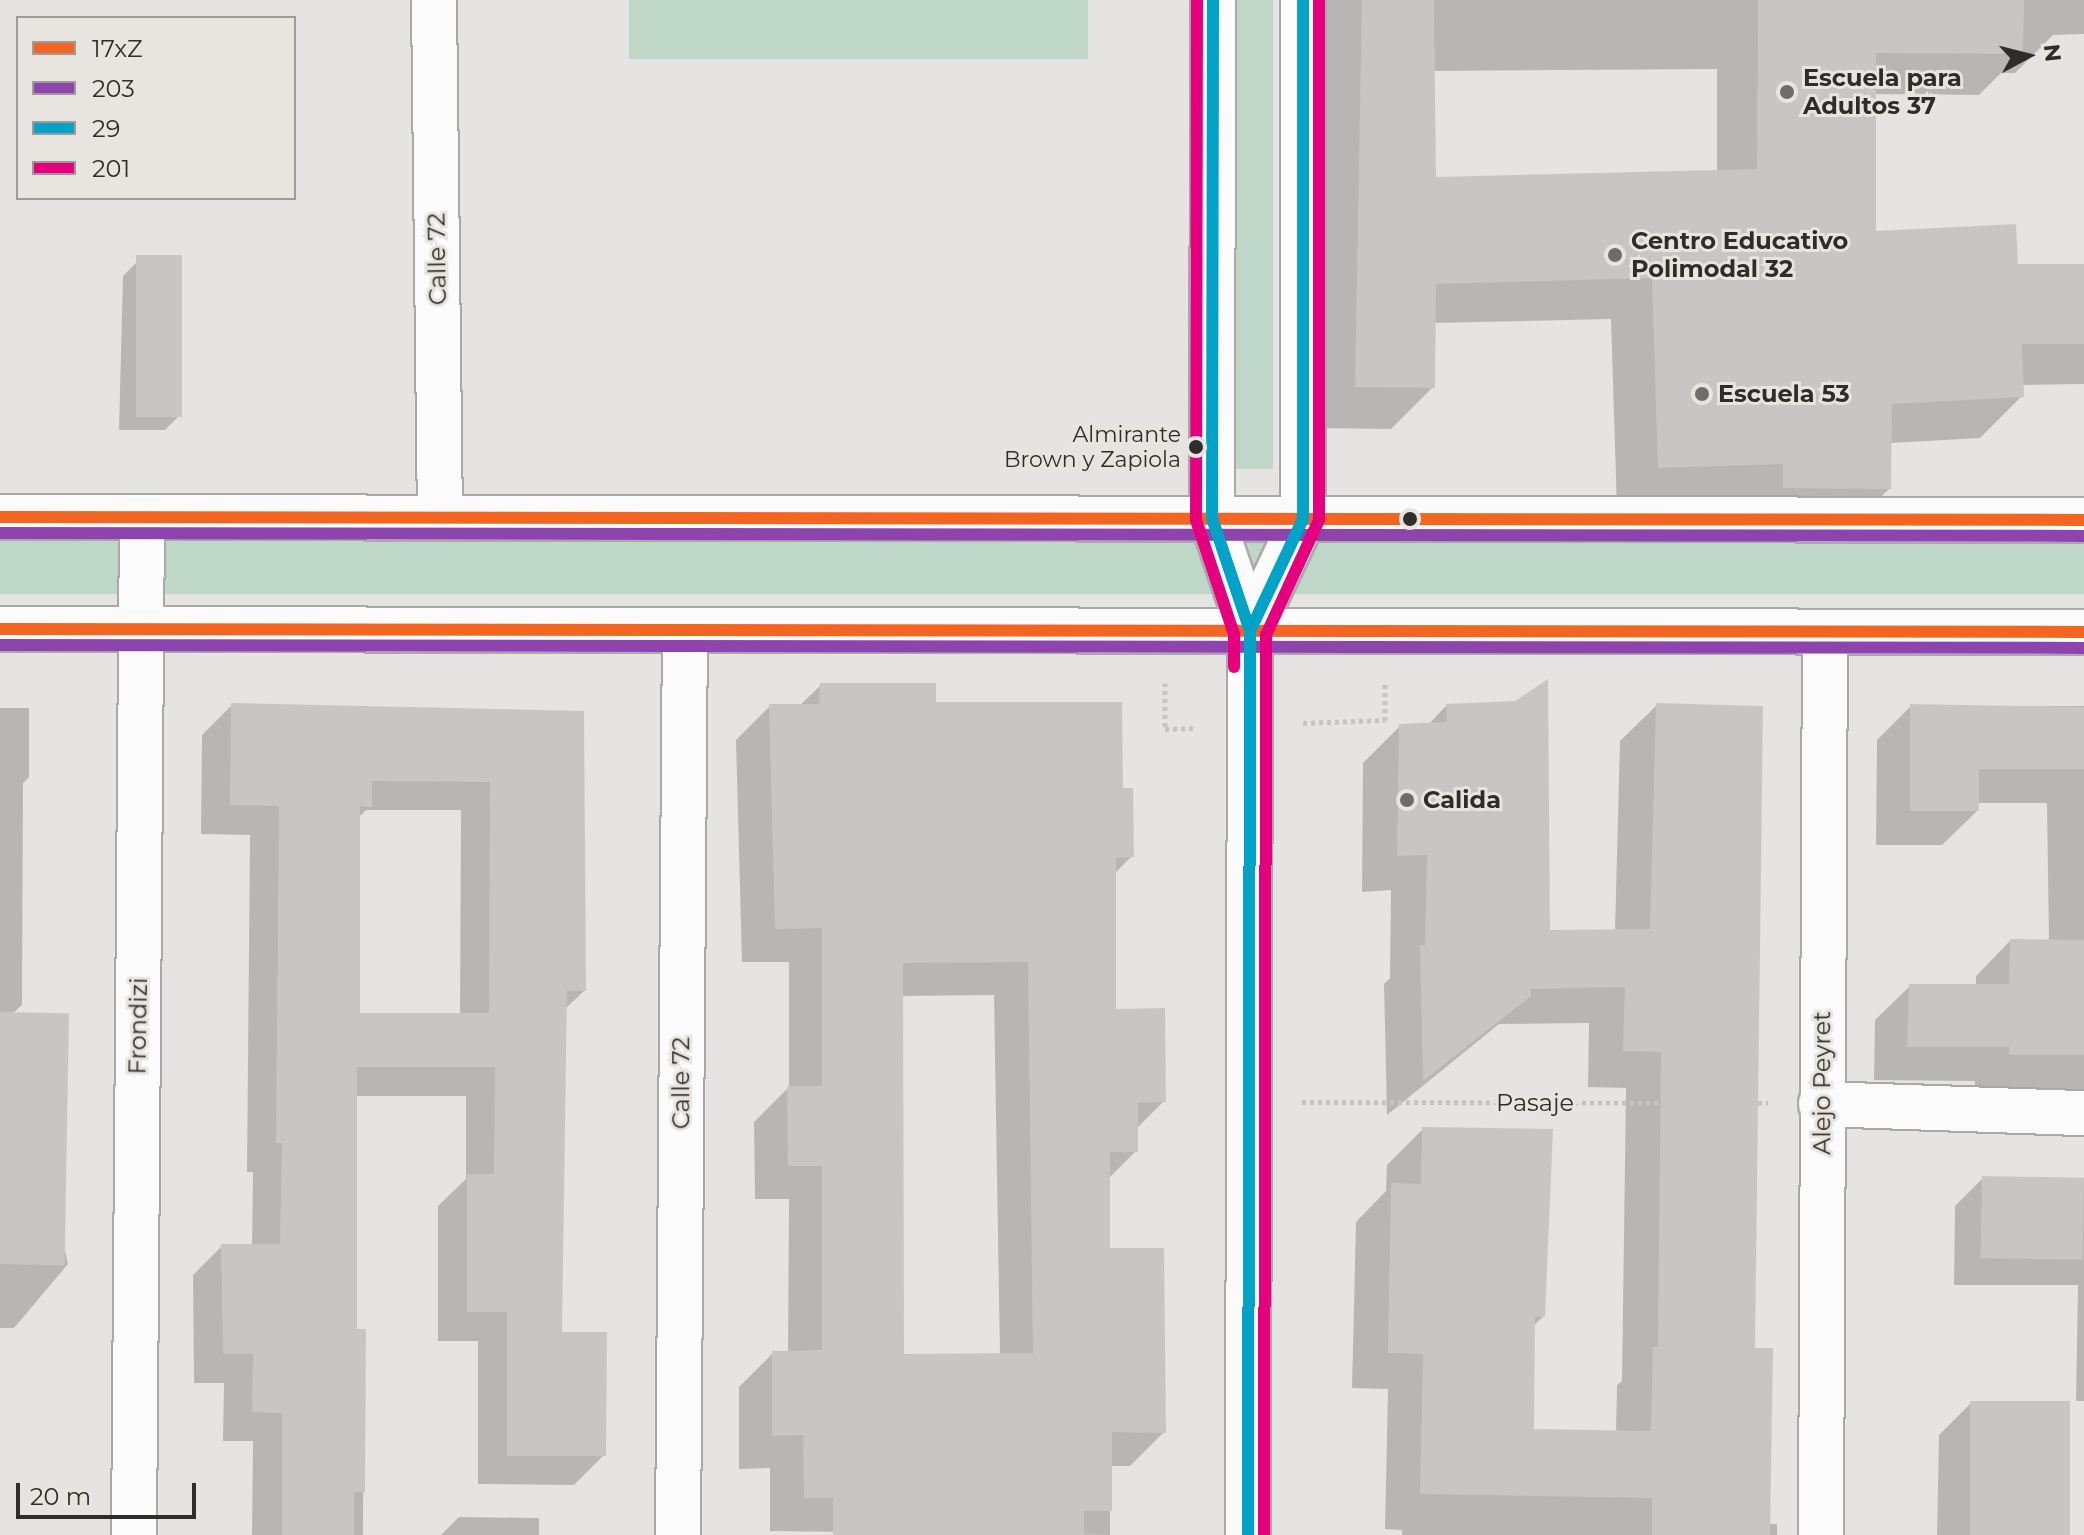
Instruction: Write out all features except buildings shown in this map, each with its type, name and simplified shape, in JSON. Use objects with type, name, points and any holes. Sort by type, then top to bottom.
[{"type":"main road","name":"Calle 72","points":[[434,0],[440,517]]},
{"type":"main road","points":[[1213,0],[1212,518],[1250,631],[1248,1535]]},
{"type":"main road","points":[[1250,631],[1303,519],[1303,0]]},
{"type":"main road","points":[[0,517],[2084,520]]},
{"type":"main road","name":"Frondizi","points":[[134,1535],[142,517]]},
{"type":"main road","points":[[0,629],[2084,632]]},
{"type":"main road","name":"Calle 72","points":[[678,1535],[685,630]]},
{"type":"main road","name":"Alejo Peyret","points":[[1821,1535],[1825,632]]},
{"type":"main road","points":[[1821,1104],[2084,1113]]},
{"type":"path","name":"Pasaje","points":[[1249,1101],[1821,1104]]},
{"type":"green space","points":[[629,0],[1088,0],[1088,59],[629,59]]},
{"type":"green space","points":[[1236,0],[1273,0],[1273,469],[1236,469]]},
{"type":"green space","points":[[0,537],[2084,537],[2084,594],[0,594]]},
{"type":"transit line","name":"201","points":[[1197,0],[1196,520],[1234,634],[1234,667]]},
{"type":"transit line","name":"29","points":[[1213,0],[1212,518],[1250,631],[1250,667]]},
{"type":"transit line","name":"29","points":[[1248,1535],[1250,631],[1303,519],[1303,0]]},
{"type":"transit line","name":"201","points":[[1264,1535],[1266,635],[1319,520],[1319,0]]},
{"type":"transit line","name":"17xZ","points":[[0,517],[2084,520]]},
{"type":"transit line","name":"203","points":[[0,533],[2084,536]]},
{"type":"transit line","name":"17xZ","points":[[0,629],[2084,632]]},
{"type":"transit line","name":"203","points":[[0,645],[2084,648]]},
{"type":"place","name":"Escuela para Adultos 37","points":[[1787,92]]},
{"type":"place","name":"Centro Educativo Polimodal 32","points":[[1615,255]]},
{"type":"place","name":"Escuela 53","points":[[1702,394]]},
{"type":"place","name":"Almirante Brown y Zapiola","points":[[1196,447]]},
{"type":"place","name":"Calida","points":[[1407,800]]}]
